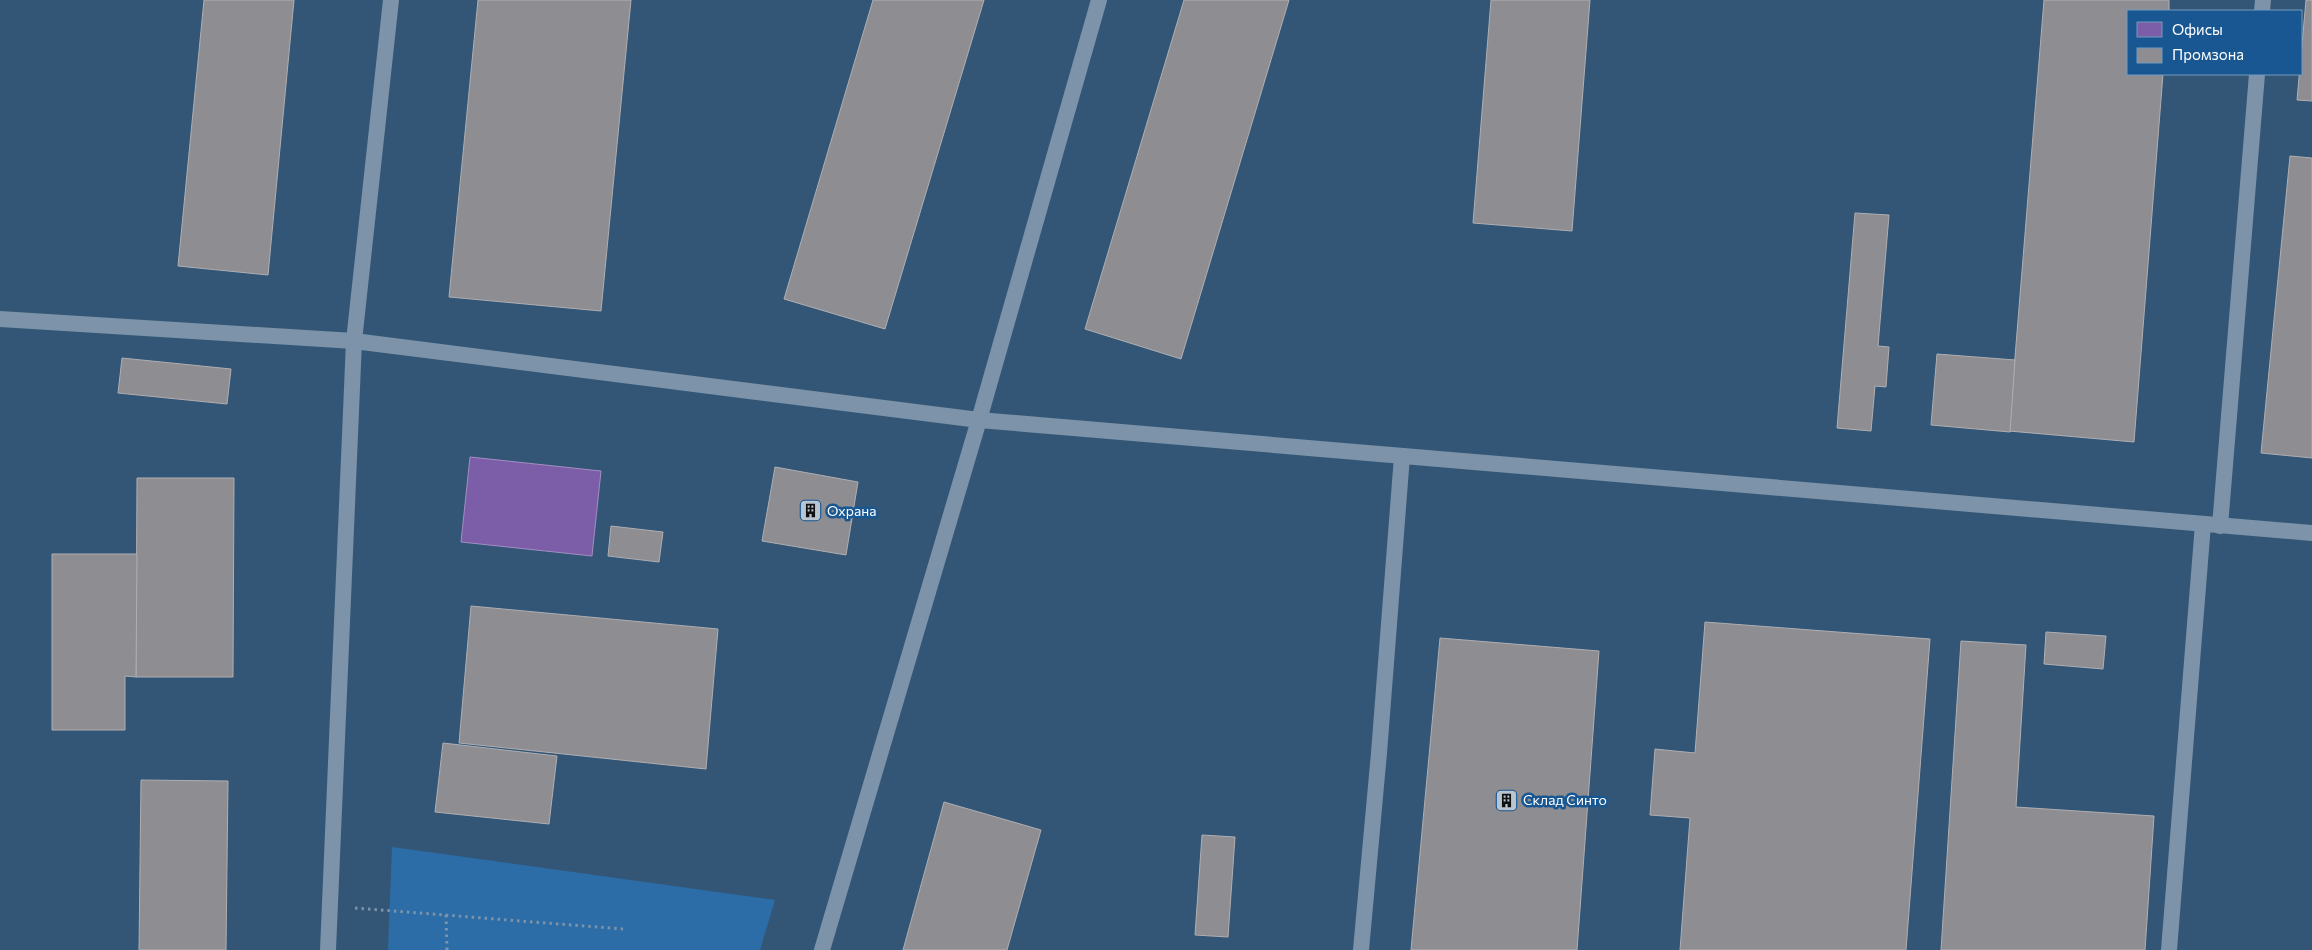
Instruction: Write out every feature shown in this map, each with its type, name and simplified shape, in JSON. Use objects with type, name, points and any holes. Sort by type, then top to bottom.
[{"type":"lane","points":[[328,950],[354,341],[392,0]]},
{"type":"lane","points":[[822,950],[979,420],[1098,0]]},
{"type":"lane","points":[[2220,526],[2257,75]]},
{"type":"lane","points":[[0,318],[354,341],[979,420],[2312,534]]},
{"type":"lane","points":[[1361,950],[1379,753],[1402,456]]},
{"type":"lane","points":[[2169,950],[2203,524]]},
{"type":"path","points":[[330,906],[624,929]]},
{"type":"path","points":[[446,915],[447,950]]},
{"type":"shaded area","points":[[392,847],[775,900],[760,950],[388,950]]},
{"type":"building: Офисы","points":[[470,457],[601,471],[592,556],[461,542]]},
{"type":"building: Промзона","points":[[204,0],[294,0],[268,275],[178,266]]},
{"type":"building: Промзона","points":[[478,0],[631,0],[601,311],[449,297]]},
{"type":"building: Промзона","points":[[873,0],[984,0],[885,329],[784,299]]},
{"type":"building: Промзона","points":[[1184,0],[1289,0],[1181,359],[1085,329]]},
{"type":"building: Промзона","points":[[1491,0],[1590,0],[1572,231],[1473,223]]},
{"type":"building: Промзона","points":[[2044,0],[2169,0],[2169,10],[2127,10],[2127,75],[2163,75],[2134,442],[2009,431]]},
{"type":"building: Промзона","points":[[2306,0],[2312,0],[2312,101],[2297,100],[2299,75],[2302,75],[2302,44]]},
{"type":"building: Промзона","points":[[2290,156],[2312,158],[2312,458],[2261,453]]},
{"type":"building: Промзона","points":[[1855,213],[1889,215],[1878,346],[1889,347],[1886,387],[1875,386],[1871,431],[1837,428]]},
{"type":"building: Промзона","points":[[1937,354],[2015,360],[2010,432],[1931,425]]},
{"type":"building: Промзона","points":[[122,358],[231,369],[227,404],[118,393]]},
{"type":"building: Промзона","name":"Охрана","points":[[775,467],[858,482],[846,555],[762,541]]},
{"type":"building: Промзона","points":[[137,478],[234,478],[233,677],[136,677]]},
{"type":"building: Промзона","points":[[611,526],[663,532],[659,562],[608,556]]},
{"type":"building: Промзона","points":[[52,554],[137,554],[136,677],[125,676],[125,730],[52,730]]},
{"type":"building: Промзона","points":[[471,606],[718,629],[706,769],[459,743]]},
{"type":"building: Промзона","points":[[1705,622],[1930,639],[1906,950],[1680,950],[1690,818],[1650,815],[1655,749],[1695,753]]},
{"type":"building: Промзона","points":[[2046,632],[2106,636],[2103,669],[2044,664]]},
{"type":"building: Промзона","name":"Склад Синто","points":[[1440,638],[1599,651],[1577,950],[1411,950]]},
{"type":"building: Промзона","points":[[1961,641],[2026,645],[2016,807],[2154,816],[2145,950],[1941,950]]},
{"type":"building: Промзона","points":[[443,743],[557,756],[549,824],[435,812]]},
{"type":"building: Промзона","points":[[141,780],[228,781],[226,950],[139,950]]},
{"type":"building: Промзона","points":[[944,802],[1041,830],[1007,950],[903,950]]},
{"type":"building: Промзона","points":[[1202,835],[1235,837],[1228,937],[1195,935]]},
{"type":"place","name":"Охрана","points":[[811,511]]},
{"type":"place","name":"Склад Синто","points":[[1507,800]]}]
